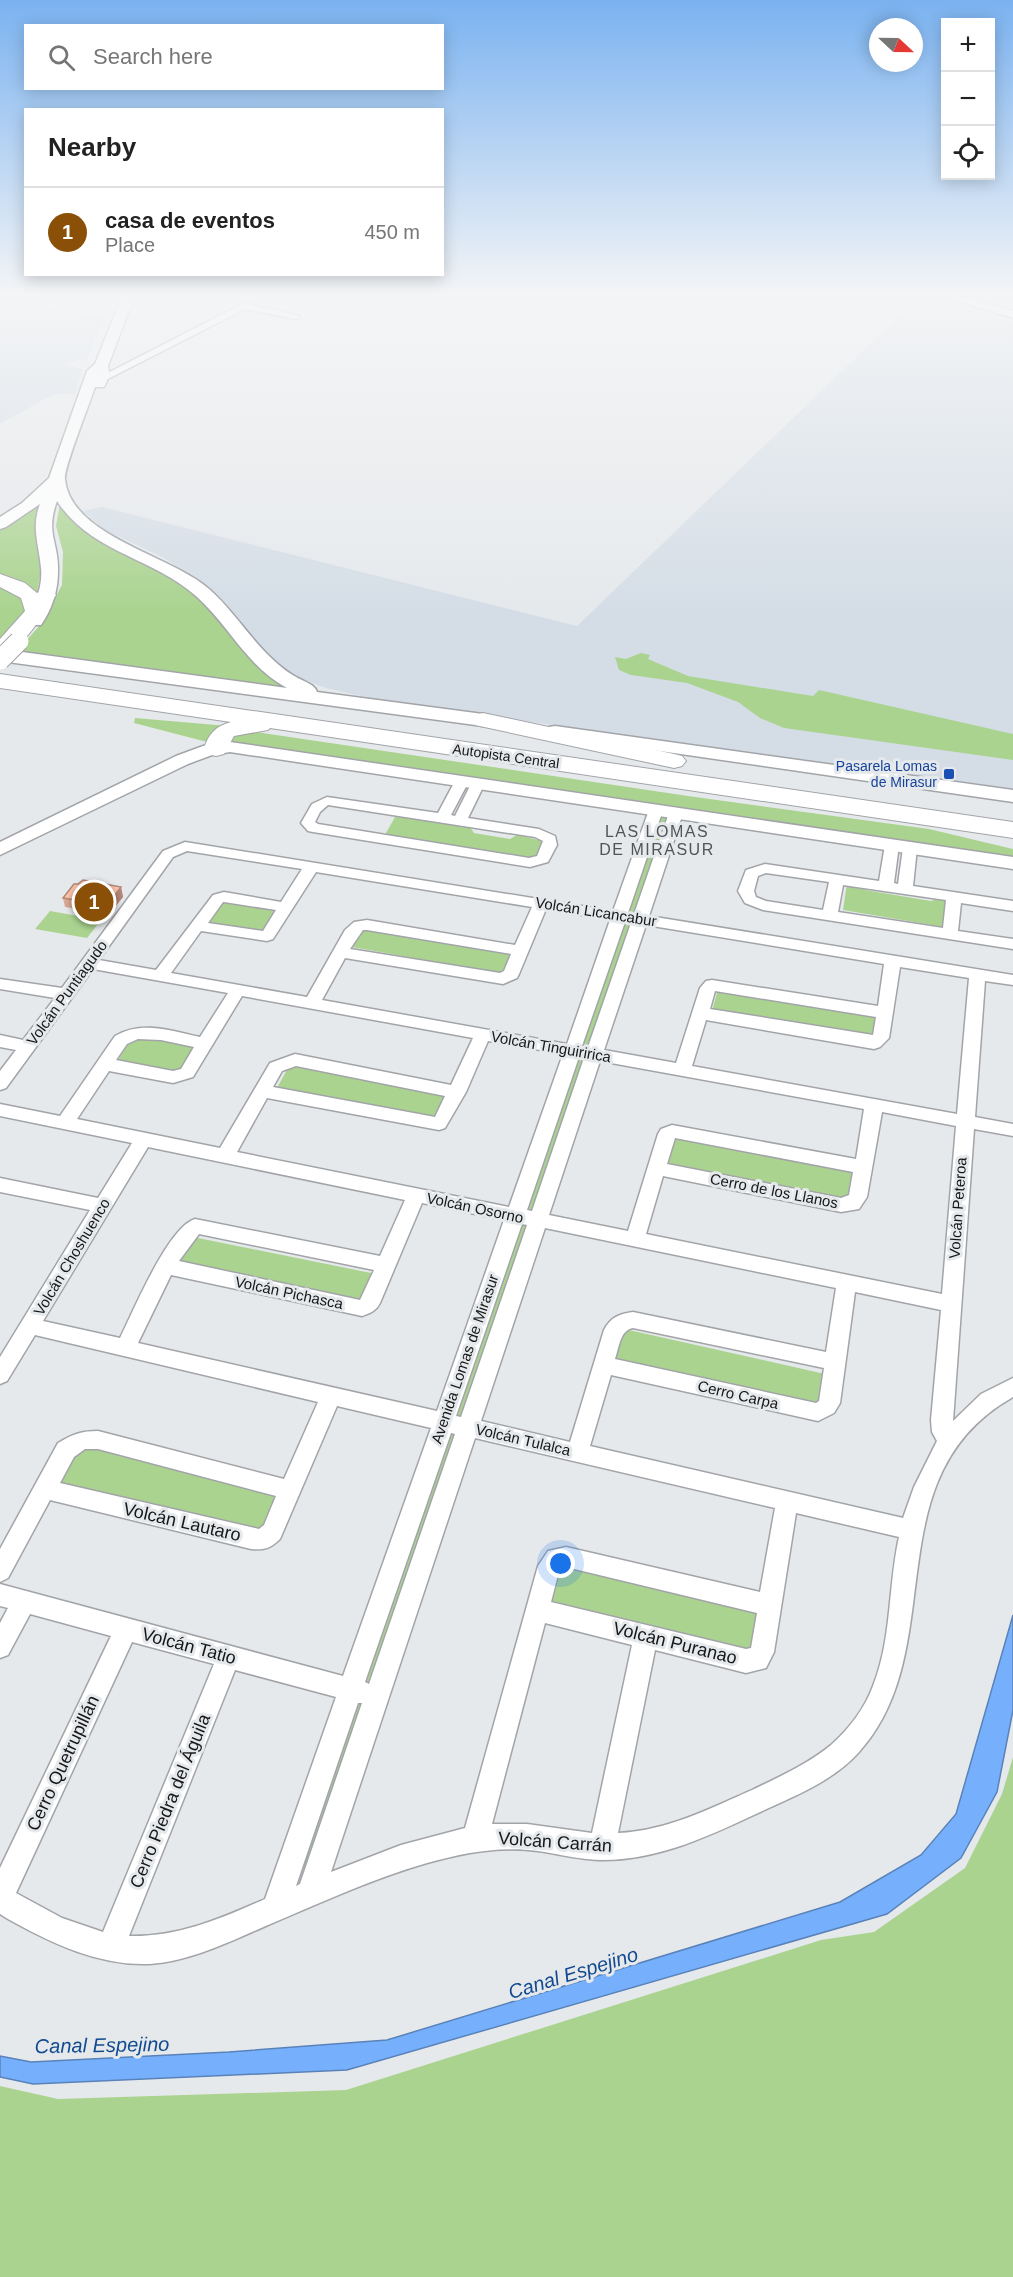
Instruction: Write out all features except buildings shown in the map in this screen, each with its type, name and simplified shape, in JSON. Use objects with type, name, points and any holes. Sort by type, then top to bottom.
[{"type":"highway","points":[[0,580],[26,592],[40,603],[6,649]]},
{"type":"highway","name":"Autopista Central","points":[[0,668],[1013,813]]},
{"type":"highway","name":"Autopista Central","points":[[0,681],[1013,830]]},
{"type":"highway","points":[[0,696],[169,719],[282,724]]},
{"type":"highway","points":[[483,720],[734,772]]},
{"type":"highway","points":[[216,748],[221,734],[230,729],[282,724]]},
{"type":"main road","points":[[40,603],[50,570],[43,536],[43,520],[60,469],[83,426],[92,400]]},
{"type":"main road","points":[[0,524],[28,506],[60,469]]},
{"type":"main road","points":[[60,469],[62,498],[77,520],[93,532],[190,582],[210,600],[276,674],[302,689],[335,700]]},
{"type":"main road","points":[[6,649],[335,700],[483,720]]},
{"type":"street","points":[[483,720],[1013,796]]},
{"type":"street","points":[[0,849],[182,760],[216,748],[244,748],[1013,863]]},
{"type":"street","points":[[443,818],[470,782]]},
{"type":"street","points":[[460,820],[470,782]]},
{"type":"street","points":[[327,801],[395,810],[539,833],[547,836],[550,845],[543,859],[530,863],[316,829],[310,826],[308,821],[316,806],[327,801]]},
{"type":"street","points":[[379,839],[395,810]]},
{"type":"street","name":"Avenida Lomas de Mirasur","points":[[310,1893],[594,1054],[656,810]]},
{"type":"street","name":"Avenida Lomas de Mirasur","points":[[275,1908],[573,1051],[676,813]]},
{"type":"street","points":[[886,886],[901,846]]},
{"type":"street","points":[[901,846],[905,889]]},
{"type":"street","name":"Volcán Licancabur","points":[[180,847],[195,847],[1013,980]]},
{"type":"street","name":"Volcán Puntiagudo","points":[[0,1084],[168,854],[180,847]]},
{"type":"street","points":[[196,926],[267,936],[312,866]]},
{"type":"street","points":[[1013,906],[760,868],[752,873],[746,891],[750,900],[758,904],[1013,944]]},
{"type":"street","points":[[830,916],[837,878]]},
{"type":"street","points":[[160,976],[218,898],[225,897],[286,907]]},
{"type":"street","points":[[950,934],[954,897]]},
{"type":"street","points":[[341,952],[500,979],[511,974],[541,903]]},
{"type":"street","points":[[312,1004],[355,927],[363,925],[521,951]]},
{"type":"street","points":[[700,1013],[871,1043],[877,1042],[881,1038],[893,961]]},
{"type":"street","name":"Volcán Tinguiririca","points":[[89,963],[1013,1130]]},
{"type":"street","name":"Volcán Peteroa","points":[[949,1441],[942,1426],[977,974]]},
{"type":"street","points":[[0,984],[66,994]]},
{"type":"street","points":[[682,1070],[708,988],[715,984],[885,1013]]},
{"type":"street","points":[[105,1064],[178,1077],[190,1071],[238,990]]},
{"type":"street","points":[[65,1123],[123,1038],[134,1033],[205,1044]]},
{"type":"street","points":[[263,1091],[436,1125],[442,1122],[483,1034]]},
{"type":"street","points":[[0,1041],[28,1047]]},
{"type":"street","points":[[225,1156],[276,1067],[295,1060],[457,1092]]},
{"type":"street","name":"Cerro de los Llanos","points":[[657,1168],[841,1205],[852,1204],[858,1197],[874,1105]]},
{"type":"street","name":"Volcán Osorno","points":[[0,1110],[951,1304]]},
{"type":"street","points":[[635,1240],[667,1134],[672,1131],[862,1167]]},
{"type":"street","name":"Volcán Choshuenco","points":[[0,1375],[7,1352],[30,1326],[143,1140]]},
{"type":"street","points":[[0,1185],[103,1206]]},
{"type":"street","name":"Volcán Pichasca","points":[[166,1266],[362,1308],[370,1303],[416,1196]]},
{"type":"street","points":[[125,1348],[166,1266],[188,1230],[195,1226],[387,1265]]},
{"type":"street","name":"Cerro Carpa","points":[[603,1365],[818,1412],[827,1407],[829,1403],[847,1283]]},
{"type":"street","points":[[577,1453],[616,1325],[627,1320],[835,1362]]},
{"type":"street","name":"Volcán Tulalca","points":[[30,1326],[911,1530]]},
{"type":"street","name":"Volcán Carrán","points":[[0,1898],[34,1919],[68,1935],[111,1946],[147,1950],[187,1944],[310,1893],[420,1852],[475,1839],[516,1836],[602,1847],[644,1844],[690,1832],[807,1776],[828,1763],[850,1744],[872,1715],[890,1676],[895,1656],[904,1568],[911,1530],[927,1483],[949,1441],[958,1428],[982,1405],[1013,1387]]},
{"type":"street","name":"Volcán Lautaro","points":[[46,1490],[251,1539],[264,1540],[272,1532],[331,1396]]},
{"type":"street","points":[[0,1571],[66,1450],[81,1440],[98,1440],[290,1490]]},
{"type":"street","name":"Volcán Puranao","points":[[537,1610],[752,1661],[760,1657],[762,1652],[787,1502]]},
{"type":"street","points":[[475,1839],[549,1566],[556,1558],[561,1556],[770,1605]]},
{"type":"street","name":"Volcán Tatio","points":[[0,1595],[377,1696]]},
{"type":"street","points":[[0,1647],[24,1601]]},
{"type":"street","name":"Cerro Quetrupillán","points":[[0,1898],[126,1629]]},
{"type":"street","points":[[602,1847],[646,1636]]},
{"type":"street","name":"Cerro Piedra del Águila","points":[[111,1946],[229,1656]]},
{"type":"shaded area","points":[[0,400],[43,400],[0,424]]},
{"type":"shaded area","points":[[812,400],[1013,400],[1013,789],[388,702],[326,688],[280,671],[206,586],[164,558],[103,529],[83,511],[102,507],[577,626]]},
{"type":"green space","points":[[60,503],[67,513],[184,580],[298,691],[17,651],[41,624],[62,585],[63,552],[56,526]]},
{"type":"green space","points":[[41,505],[37,535],[41,571],[37,592],[24,584],[0,575],[0,530]]},
{"type":"green space","points":[[0,585],[22,597],[27,605],[25,619],[0,642]]},
{"type":"green space","points":[[641,653],[650,655],[648,659],[688,676],[813,696],[819,690],[1013,734],[1013,760],[784,728],[760,718],[738,702],[687,683],[631,675],[619,670],[615,657],[626,659]]},
{"type":"green space","points":[[135,718],[228,726],[207,742],[134,723]]},
{"type":"green space","points":[[243,730],[929,829],[1013,849],[1013,858],[232,742],[229,736]]},
{"type":"green space","points":[[659,816],[670,818],[308,1867],[300,1868]]},
{"type":"green space","points":[[395,817],[470,827],[474,833],[510,839],[517,835],[543,841],[536,856],[530,858],[390,837],[386,833]]},
{"type":"green space","points":[[847,883],[865,886],[865,890],[931,901],[943,897],[947,899],[944,927],[843,910]]},
{"type":"green space","points":[[223,902],[275,911],[263,932],[209,923]]},
{"type":"green space","points":[[50,911],[101,920],[87,938],[35,929]]},
{"type":"green space","points":[[361,928],[513,954],[503,974],[352,947]]},
{"type":"green space","points":[[718,989],[876,1015],[871,1038],[712,1011]]},
{"type":"green space","points":[[133,1036],[198,1048],[184,1072],[118,1060]]},
{"type":"green space","points":[[289,1066],[448,1095],[437,1119],[277,1088]]},
{"type":"green space","points":[[674,1137],[856,1173],[851,1200],[666,1164]]},
{"type":"green space","points":[[193,1237],[376,1274],[365,1301],[178,1261]]},
{"type":"green space","points":[[620,1328],[825,1374],[818,1405],[610,1359]]},
{"type":"green space","points":[[79,1445],[282,1494],[265,1534],[56,1484]]},
{"type":"green space","points":[[562,1566],[759,1611],[754,1650],[552,1601]]},
{"type":"green space","points":[[1013,1757],[1013,2277],[0,2277],[0,2086],[58,2099],[346,2090],[821,1940],[874,1932],[965,1868],[1002,1794]]},
{"type":"water","points":[[1013,1615],[1013,1710],[997,1792],[961,1858],[887,1914],[347,2070],[33,2084],[0,2077],[0,2056],[31,2062],[229,2052],[387,2040],[840,1902],[921,1855],[956,1814]]},
{"type":"place","name":"Pasarela Lomas de Mirasur","points":[[949,774]]},
{"type":"place","name":"casa de eventos","points":[[94,902]]},
{"type":"district","name":"LAS LOMAS DE MIRASUR","points":[[657,840]]},
{"type":"water label","name":"Canal Espejino","points":[[573,1973]]},
{"type":"water label","name":"Canal Espejino","points":[[102,2045]]}]
